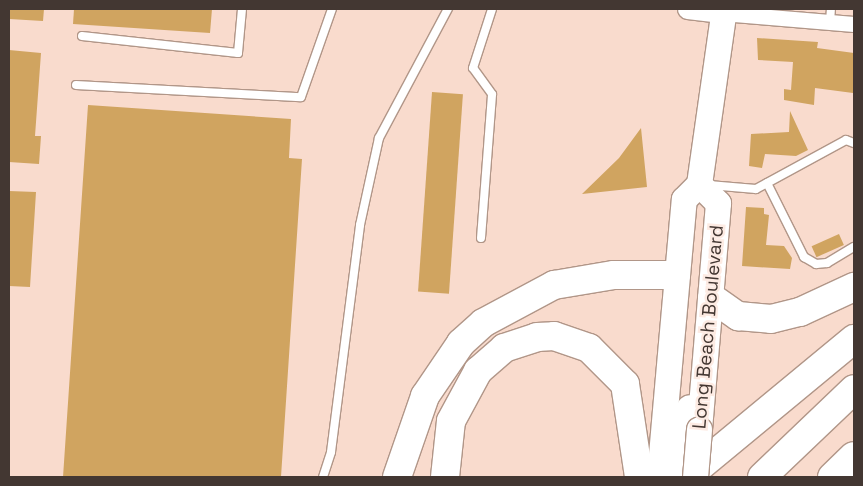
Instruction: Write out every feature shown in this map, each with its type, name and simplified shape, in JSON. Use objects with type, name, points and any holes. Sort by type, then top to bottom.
[{"type":"highway","points":[[397,477],[425,396],[461,343],[483,323],[554,285],[614,275],[676,275]]},
{"type":"highway","points":[[712,298],[738,316],[771,319],[800,312],[854,287]]},
{"type":"highway","points":[[445,477],[451,421],[467,386],[490,358],[537,337],[580,344],[615,369],[625,384],[650,468]]},
{"type":"highway","points":[[687,477],[854,338]]},
{"type":"highway","points":[[762,477],[854,389]]},
{"type":"highway","points":[[832,477],[854,456]]},
{"type":"main road","points":[[699,184],[722,10]]},
{"type":"main road","name":"Long Beach Boulevard","points":[[650,468],[676,275],[684,199],[699,184],[718,203],[712,298],[692,433],[695,477]]},
{"type":"main road","points":[[676,275],[694,289],[697,297],[692,433],[682,477]]},
{"type":"street","points":[[688,9],[830,15],[854,24]]},
{"type":"lane","points":[[82,36],[238,53],[242,9]]},
{"type":"lane","points":[[76,85],[301,97],[332,9]]},
{"type":"lane","points":[[323,477],[331,452],[360,225],[379,138],[448,9]]},
{"type":"lane","points":[[482,238],[492,94],[473,68],[492,9]]},
{"type":"lane","points":[[699,184],[756,189],[846,140],[854,143]]},
{"type":"lane","points":[[767,183],[804,257],[816,264],[827,263],[854,247]]},
{"type":"building","points":[[9,9],[44,9],[43,21],[9,19]]},
{"type":"building","points":[[74,9],[212,9],[210,33],[73,24]]},
{"type":"building","points":[[757,38],[818,42],[817,48],[854,53],[853,93],[815,88],[814,105],[784,100],[784,89],[791,90],[793,62],[758,60]]},
{"type":"building","points":[[9,50],[41,53],[35,136],[41,136],[39,164],[9,162]]},
{"type":"building","points":[[432,92],[463,94],[449,294],[418,292]]},
{"type":"building","points":[[88,105],[291,119],[289,158],[302,159],[281,477],[63,477]]},
{"type":"building","points":[[790,111],[808,150],[796,156],[765,154],[762,168],[749,166],[751,134],[789,132]]},
{"type":"building","points":[[641,128],[647,187],[582,194],[619,158]]},
{"type":"building","points":[[9,191],[36,192],[30,287],[9,286]]},
{"type":"building","points":[[746,207],[764,208],[764,214],[769,215],[766,245],[784,246],[792,258],[790,269],[742,266]]},
{"type":"building","points":[[839,234],[844,245],[816,257],[812,246]]}]
